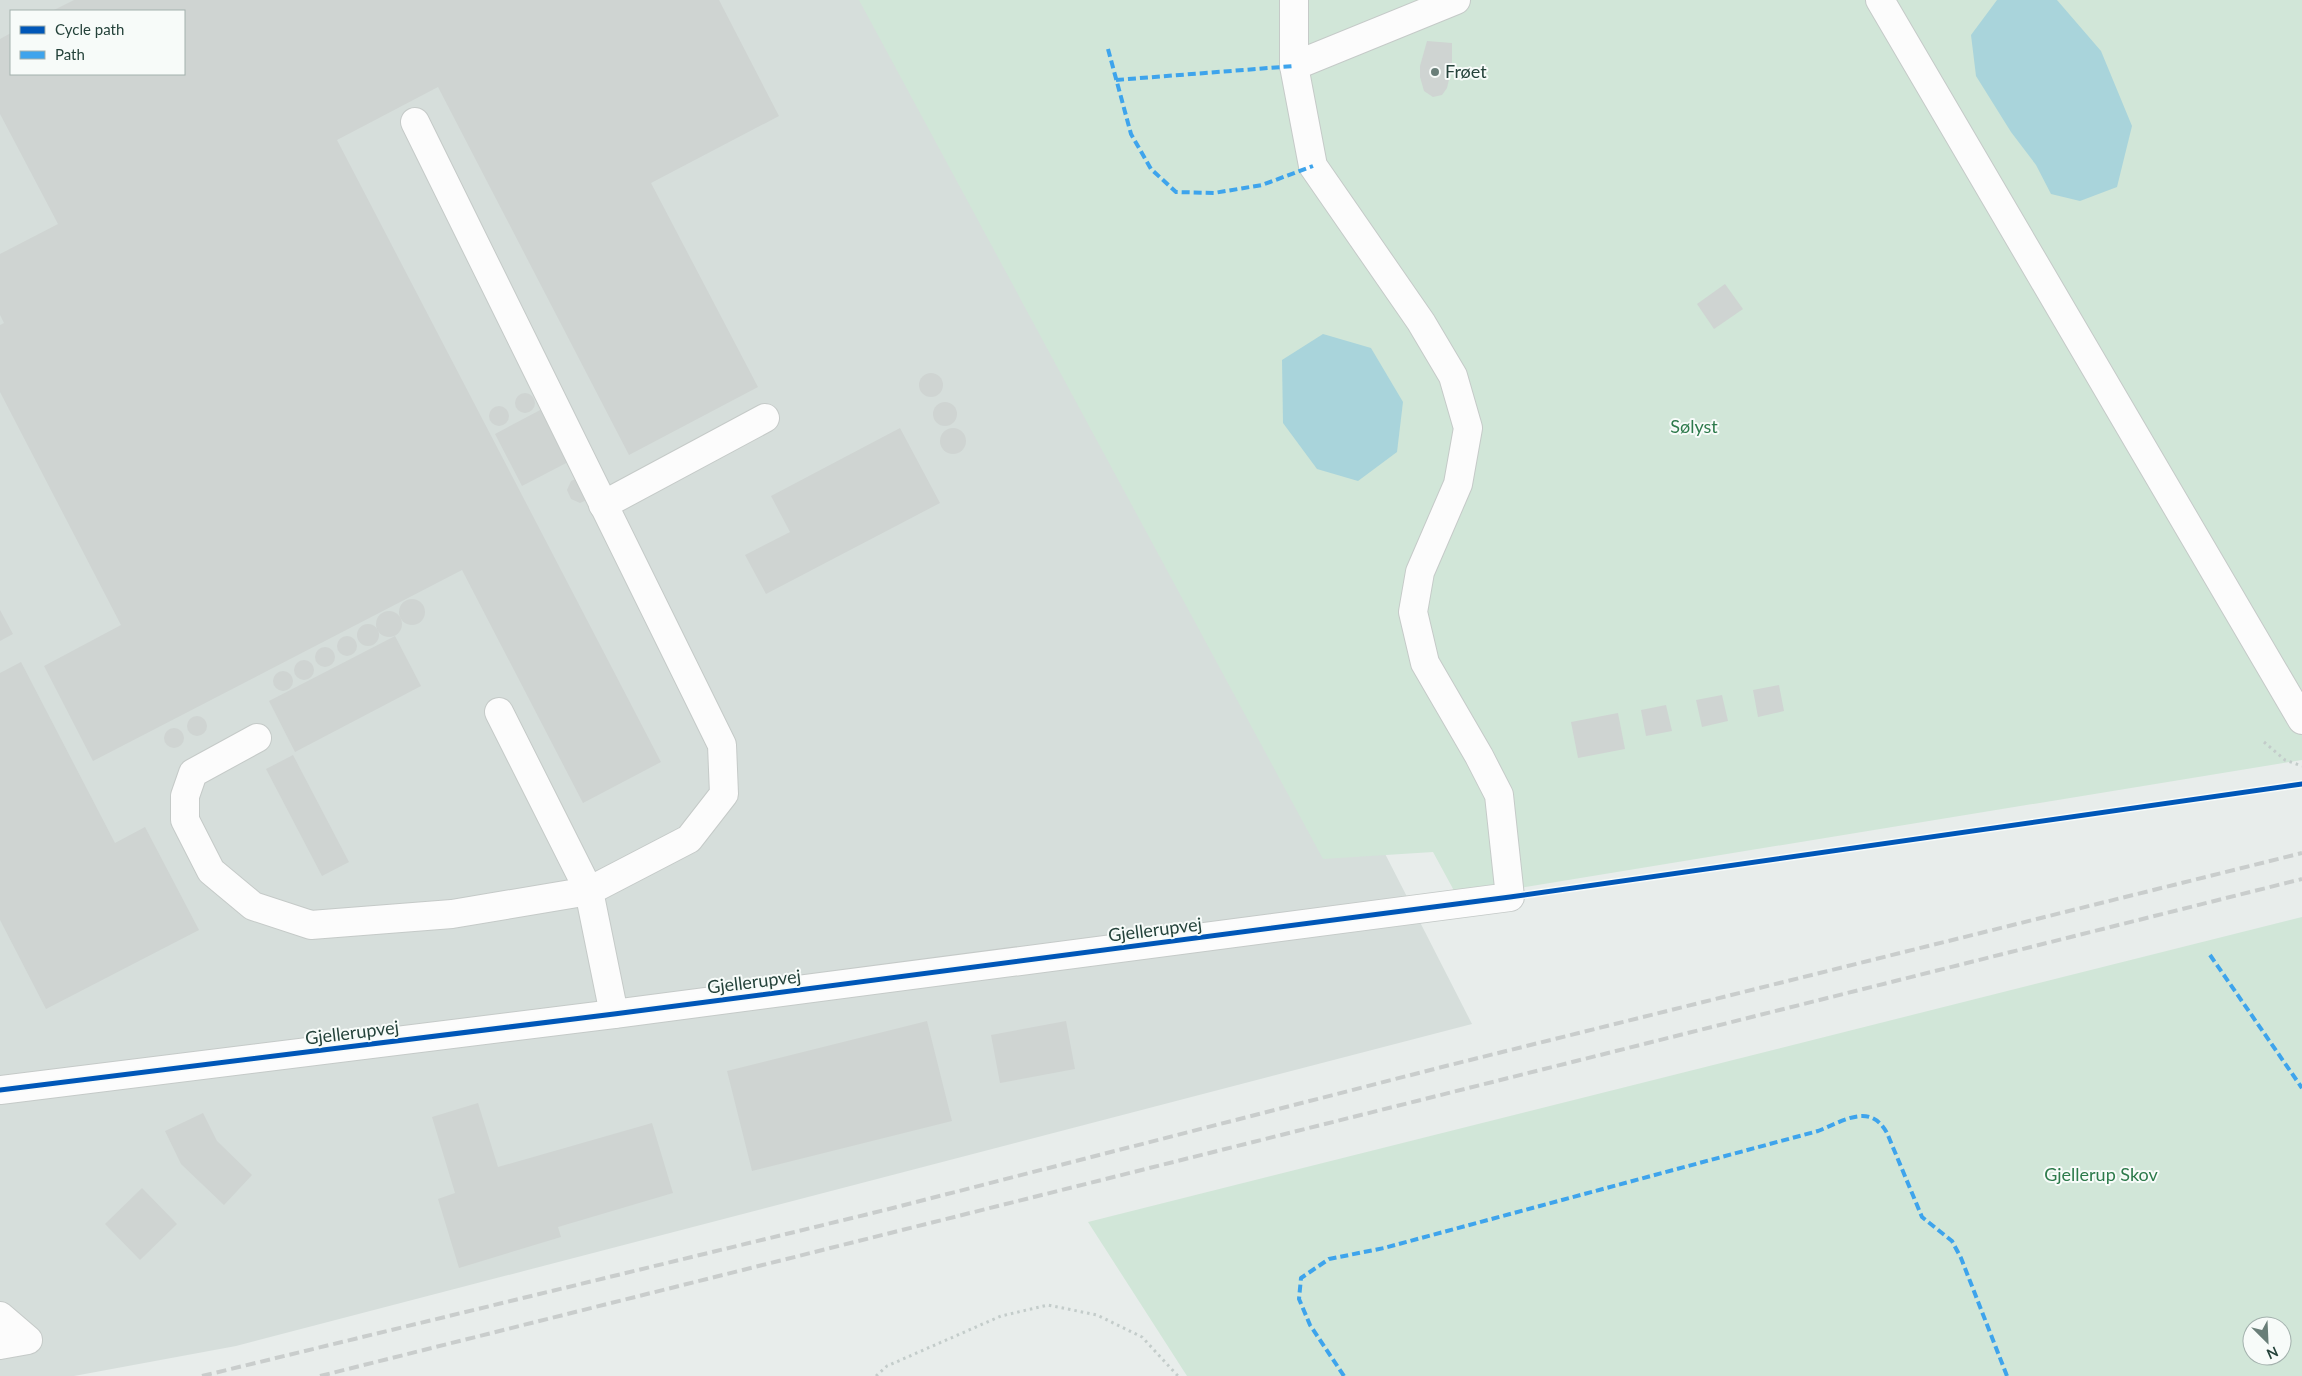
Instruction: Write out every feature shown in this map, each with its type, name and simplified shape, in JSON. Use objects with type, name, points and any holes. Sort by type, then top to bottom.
[{"type":"street","points":[[1294,0],[1294,66],[1456,0]]},
{"type":"street","points":[[1880,0],[2302,720]]},
{"type":"street","name":"Gjellerupvej","points":[[0,1090],[614,1014],[1510,897],[1499,795],[1479,756],[1425,663],[1413,612],[1420,572],[1458,484],[1468,428],[1453,376],[1421,322],[1313,166],[1294,66]]},
{"type":"street","points":[[257,738],[193,773],[185,796],[185,820],[211,871],[253,906],[311,925],[452,914],[589,891],[689,839],[724,794],[722,745],[415,122]]},
{"type":"street","points":[[603,505],[765,418]]},
{"type":"street","points":[[499,712],[589,891],[614,1014]]},
{"type":"street","points":[[0,1316],[28,1340],[0,1345]]},
{"type":"path","points":[[2264,742],[2285,760],[2302,766]]},
{"type":"path","points":[[876,1376],[887,1366],[1002,1316],[1048,1305],[1097,1315],[1142,1337],[1178,1376]]},
{"type":"shaded area","points":[[0,0],[949,0],[1472,1024],[236,1346],[74,1376],[0,1376]]},
{"type":"green space","name":"Sølyst","points":[[859,0],[2302,0],[2302,760],[1458,898],[1433,852],[1323,859]]},
{"type":"green space","name":"Gjellerup Skov","points":[[2302,917],[2302,1376],[1187,1376],[1088,1222]]},
{"type":"water","points":[[1997,0],[2057,0],[2101,51],[2132,126],[2117,187],[2080,201],[2051,194],[2036,165],[2011,132],[1976,76],[1971,35]]},
{"type":"water","points":[[1323,334],[1371,348],[1403,402],[1397,452],[1358,481],[1317,469],[1283,423],[1282,360]]},
{"type":"building","points":[[74,0],[719,0],[779,116],[651,183],[758,387],[629,455],[438,87],[337,140],[661,762],[583,803],[462,570],[93,761],[44,666],[121,625],[0,392],[0,325],[4,323],[0,315],[0,254],[58,224],[0,114],[0,39],[10,34],[10,75],[185,75],[185,10],[54,10]]},
{"type":"building","name":"Frøet","points":[[1427,41],[1452,43],[1452,67],[1447,88],[1442,95],[1433,97],[1424,91],[1420,77],[1420,66]]},
{"type":"building","points":[[1725,284],[1743,309],[1714,329],[1697,304]]},
{"type":"building","points":[[931,373],[940,376],[943,385],[940,394],[931,397],[922,394],[919,385],[922,376]]},
{"type":"building","points":[[525,393],[532,396],[535,403],[532,410],[525,413],[518,410],[515,403],[518,396]]},
{"type":"building","points":[[945,402],[954,405],[957,414],[954,423],[945,426],[936,423],[933,414],[936,405]]},
{"type":"building","points":[[499,406],[506,409],[509,416],[506,423],[499,426],[492,423],[489,416],[492,409]]},
{"type":"building","points":[[544,408],[572,460],[522,486],[495,434]]},
{"type":"building","points":[[900,428],[940,503],[766,594],[745,555],[790,532],[771,496]]},
{"type":"building","points":[[953,428],[962,432],[966,441],[962,450],[953,454],[944,450],[940,441],[944,432]]},
{"type":"building","points":[[580,477],[589,499],[580,503],[571,499],[567,490],[571,481]]},
{"type":"building","points":[[412,599],[421,603],[425,612],[421,621],[412,625],[403,621],[399,612],[403,603]]},
{"type":"building","points":[[0,610],[13,634],[0,641]]},
{"type":"building","points":[[389,611],[398,615],[402,624],[398,633],[389,637],[380,633],[376,624],[380,615]]},
{"type":"building","points":[[368,624],[376,627],[379,635],[376,643],[368,646],[360,643],[357,635],[360,627]]},
{"type":"building","points":[[347,636],[354,639],[357,646],[354,653],[347,656],[340,653],[337,646],[340,639]]},
{"type":"building","points":[[395,636],[421,686],[295,752],[269,701]]},
{"type":"building","points":[[325,647],[332,650],[335,657],[332,664],[325,667],[318,664],[315,657],[318,650]]},
{"type":"building","points":[[304,660],[311,663],[314,670],[311,677],[304,680],[297,677],[294,670],[297,663]]},
{"type":"building","points":[[21,662],[115,843],[145,827],[199,930],[46,1009],[0,920],[0,673]]},
{"type":"building","points":[[283,671],[290,674],[293,681],[290,688],[283,691],[276,688],[273,681],[276,674]]},
{"type":"building","points":[[1779,685],[1784,711],[1758,717],[1753,690]]},
{"type":"building","points":[[1722,695],[1728,721],[1702,727],[1696,700]]},
{"type":"building","points":[[1666,705],[1672,731],[1646,736],[1641,710]]},
{"type":"building","points":[[1618,713],[1625,749],[1578,758],[1571,722]]},
{"type":"building","points":[[197,716],[204,719],[207,726],[204,733],[197,736],[190,733],[187,726],[190,719]]},
{"type":"building","points":[[174,728],[181,731],[184,738],[181,745],[174,748],[167,745],[164,738],[167,731]]},
{"type":"building","points":[[293,755],[349,862],[322,876],[266,769]]},
{"type":"building","points":[[927,1021],[952,1121],[752,1171],[727,1071]]},
{"type":"building","points":[[1066,1021],[1075,1069],[1000,1083],[991,1035]]},
{"type":"building","points":[[478,1103],[498,1167],[652,1123],[673,1193],[558,1227],[561,1237],[459,1268],[438,1199],[455,1193],[432,1117]]},
{"type":"building","points":[[203,1113],[217,1141],[252,1175],[224,1205],[181,1164],[165,1131]]},
{"type":"building","points":[[142,1188],[177,1224],[140,1260],[105,1224]]},
{"type":"railway","points":[[202,1376],[885,1210],[1442,1067],[2302,853]]},
{"type":"railway","points":[[320,1376],[2302,879]]},
{"type":"marked path","points":[[1108,49],[1131,134],[1151,169],[1176,192],[1214,193],[1262,185],[1313,166]]},
{"type":"marked path","points":[[1116,80],[1294,66]]},
{"type":"marked path","points":[[2210,955],[2302,1088]]},
{"type":"marked path","points":[[1344,1376],[1310,1325],[1299,1299],[1301,1278],[1329,1259],[1384,1248],[1818,1131],[1847,1119],[1865,1116],[1873,1118],[1887,1133],[1922,1217],[1952,1241],[1961,1258],[2007,1376]]},
{"type":"cycle path","points":[[0,1090],[614,1014],[1510,897],[2302,784]]},
{"type":"place","name":"Frøet","points":[[1435,72]]}]
